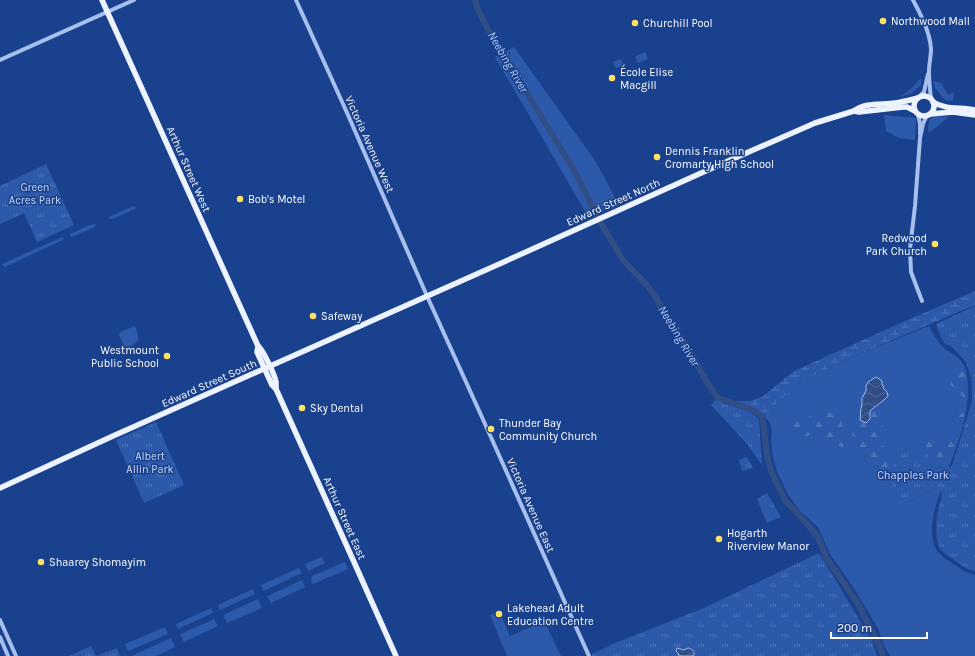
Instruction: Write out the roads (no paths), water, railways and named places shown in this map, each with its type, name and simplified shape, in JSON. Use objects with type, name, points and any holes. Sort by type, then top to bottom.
[{"type":"main road","name":"Arthur Street West","points":[[102,0],[258,346],[257,352],[267,368]]},
{"type":"main road","points":[[975,110],[942,107],[926,96],[919,97],[914,105],[917,112],[921,115],[941,112],[975,115]]},
{"type":"main road","name":"Edward Street North","points":[[427,296],[815,123],[865,106],[896,103],[919,97]]},
{"type":"main road","points":[[928,115],[934,108],[932,100]]},
{"type":"main road","name":"Edward Street North","points":[[854,111],[859,112],[903,107],[911,108],[917,112]]},
{"type":"main road","name":"Edward Street South","points":[[0,488],[427,296]]},
{"type":"main road","name":"Arthur Street East","points":[[267,368],[272,385],[276,389],[396,656]]},
{"type":"street","points":[[0,60],[134,0]]},
{"type":"street","name":"Victoria Avenue West","points":[[296,0],[427,296]]},
{"type":"street","points":[[913,0],[927,29],[931,49],[929,72],[932,100]]},
{"type":"street","points":[[919,97],[924,92],[926,78],[929,72]]},
{"type":"street","points":[[917,112],[920,124],[920,138],[910,249],[911,272],[922,301]]},
{"type":"street","points":[[920,138],[925,118],[928,115]]},
{"type":"street","name":"Victoria Avenue East","points":[[427,296],[589,656]]},
{"type":"street","points":[[0,620],[16,656]]},
{"type":"street","points":[[0,637],[8,656]]},
{"type":"water","points":[[876,377],[881,380],[888,396],[870,411],[870,419],[866,423],[860,420],[862,398],[866,391],[868,382]]},
{"type":"water","points":[[677,648],[684,650],[688,648],[691,649],[694,651],[694,655],[679,656],[676,651]]},
{"type":"waterway","name":"Neebing River","points":[[475,0],[478,10],[499,51],[525,90],[574,170],[599,220],[623,260],[656,297],[663,312],[686,345],[708,384],[718,398],[751,409],[762,416],[767,455],[771,471],[785,500],[818,537],[826,557],[858,604],[883,656]]},
{"type":"place","name":"Northwood Mall","points":[[883,21]]},
{"type":"place","name":"Churchill Pool","points":[[635,23]]},
{"type":"place","name":"École Elise Macgill","points":[[612,78]]},
{"type":"place","name":"Dennis Franklin Cromarty High School","points":[[657,157]]},
{"type":"place","name":"Bob's Motel","points":[[240,199]]},
{"type":"place","name":"Redwood Park Church","points":[[935,244]]},
{"type":"place","name":"Safeway","points":[[313,316]]},
{"type":"place","name":"Westmount Public School","points":[[167,356]]},
{"type":"place","name":"Sky Dental","points":[[302,408]]},
{"type":"place","name":"Thunder Bay Community Church","points":[[491,429]]},
{"type":"place","name":"Hogarth Riverview Manor","points":[[719,539]]},
{"type":"place","name":"Shaarey Shomayim","points":[[41,562]]},
{"type":"place","name":"Lakehead Adult Education Centre","points":[[499,614]]},
{"type":"park label","name":"Green Acres Park","points":[[35,193]]},
{"type":"park label","name":"Albert Allin Park","points":[[150,462]]},
{"type":"park label","name":"Chapples Park","points":[[913,475]]}]
